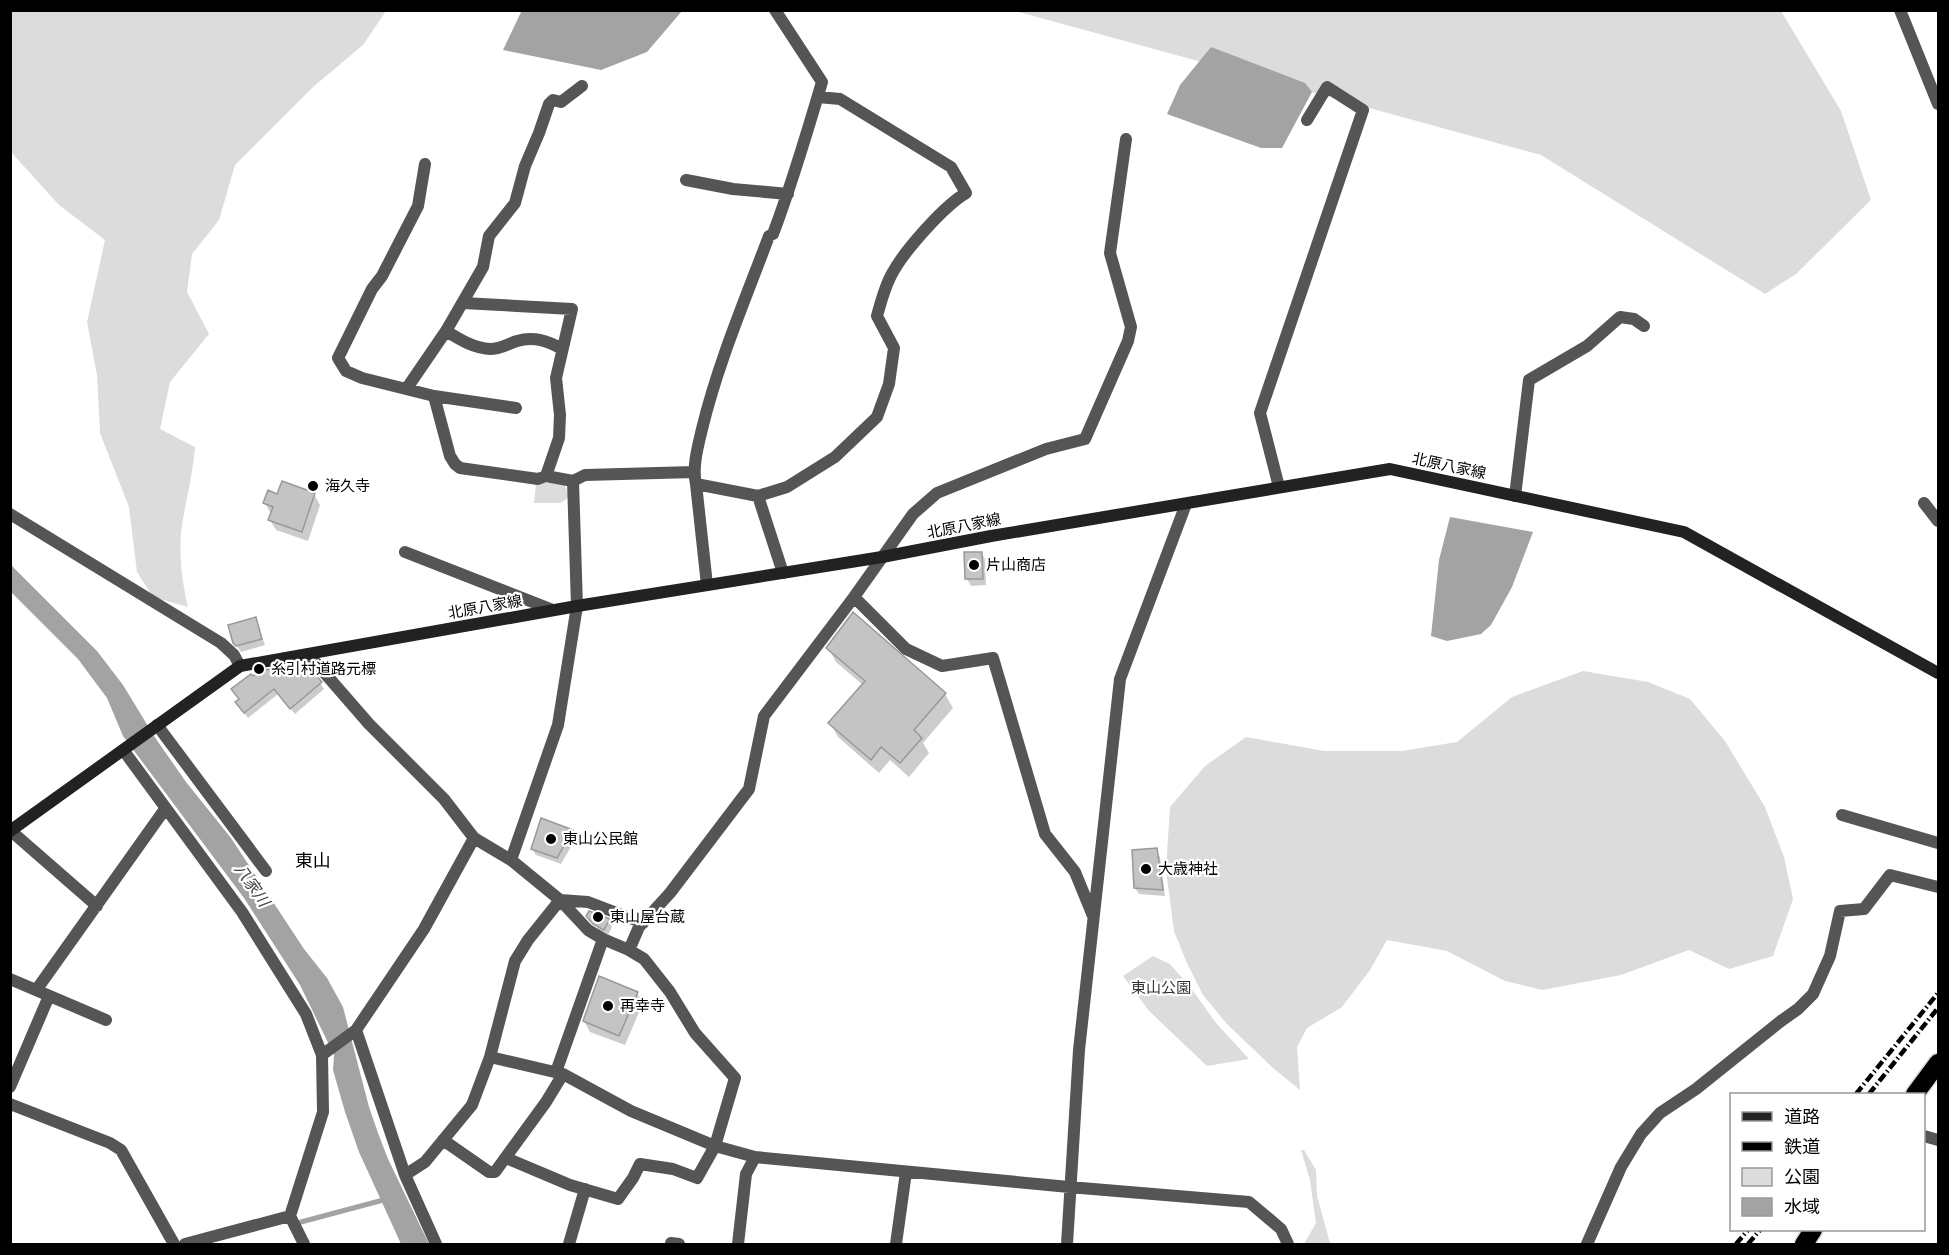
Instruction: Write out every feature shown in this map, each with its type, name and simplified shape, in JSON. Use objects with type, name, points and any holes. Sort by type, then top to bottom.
[{"type":"highway","points":[[1916,1093],[1938,1063]]},
{"type":"highway","points":[[1804,1245],[1812,1231]]},
{"type":"main road","name":"北原八家線","points":[[11,831],[240,666],[553,610],[882,557],[991,536],[1390,469],[1684,532],[1938,673]]},
{"type":"street","points":[[707,585],[695,478],[699,443],[711,390],[769,236],[773,234],[788,195],[822,82],[775,10]]},
{"type":"street","points":[[1900,10],[1938,104]]},
{"type":"street","points":[[407,388],[446,331],[483,267],[489,236],[515,203],[525,166],[549,104],[553,100],[561,102],[582,86]]},
{"type":"street","points":[[1279,487],[1260,413],[1363,110],[1327,87],[1307,120]]},
{"type":"street","points":[[434,396],[450,456],[454,464],[460,468],[538,479],[546,476],[573,481],[585,475],[695,478],[758,496],[786,487],[836,457],[877,417],[890,384],[894,348],[876,316],[892,272],[920,236],[957,198],[966,193],[951,166],[840,99],[818,97]]},
{"type":"street","points":[[629,950],[639,927],[670,893],[750,789],[764,716],[913,514],[937,493],[1046,449],[1085,439],[1128,341],[1131,327],[1110,254],[1126,139]]},
{"type":"street","points":[[425,164],[418,206],[338,358],[346,370],[362,378],[434,396],[516,408]]},
{"type":"street","points":[[686,180],[733,189],[788,195]]},
{"type":"street","points":[[463,303],[572,309],[556,378],[560,416],[559,438],[546,476]]},
{"type":"street","points":[[1515,496],[1529,380],[1587,346],[1620,317],[1634,319],[1644,326]]},
{"type":"street","points":[[446,331],[476,346],[492,349],[517,341],[540,339],[562,349]]},
{"type":"street","points":[[511,860],[558,725],[577,606],[573,481]]},
{"type":"street","points":[[758,496],[783,573]]},
{"type":"street","points":[[1924,503],[1938,521]]},
{"type":"street","points":[[1067,1245],[1079,1050],[1120,679],[1186,504]]},
{"type":"street","points":[[10,514],[221,643],[234,655],[240,666]]},
{"type":"street","points":[[405,552],[553,610]]},
{"type":"street","points":[[854,597],[906,649],[942,666],[993,658],[1045,834],[1076,872],[1094,917]]},
{"type":"street","points":[[309,655],[369,724],[444,799],[474,838],[511,860],[560,900],[588,930],[644,959],[670,992],[695,1033],[735,1078],[715,1146],[697,1178],[673,1169],[640,1164],[618,1200],[585,1190],[506,1158]]},
{"type":"street","points":[[157,725],[266,871]]},
{"type":"street","points":[[124,751],[242,912],[306,1014],[322,1055],[323,1112],[290,1216],[304,1245]]},
{"type":"street","points":[[37,989],[165,808]]},
{"type":"street","points":[[1842,814],[1938,843]]},
{"type":"street","points":[[11,831],[97,906]]},
{"type":"street","points":[[322,1055],[356,1030],[424,929],[474,838]]},
{"type":"street","points":[[1587,1245],[1622,1167],[1647,1126],[1660,1113],[1696,1089],[1798,1009],[1813,994],[1830,956],[1840,911],[1864,909],[1890,875],[1938,887]]},
{"type":"street","points":[[560,900],[588,902],[644,922]]},
{"type":"street","points":[[405,1175],[424,1162],[472,1105],[490,1057],[516,961],[528,940],[560,900]]},
{"type":"street","points":[[443,1140],[489,1172],[495,1172],[546,1102],[559,1073],[603,939]]},
{"type":"street","points":[[10,979],[106,1020]]},
{"type":"street","points":[[10,1088],[49,996]]},
{"type":"street","points":[[356,1030],[405,1175],[436,1245]]},
{"type":"street","points":[[490,1057],[559,1073],[631,1111],[715,1146],[755,1157],[1249,1202],[1281,1229],[1288,1245]]},
{"type":"street","points":[[10,1104],[110,1143],[121,1150],[174,1245]]},
{"type":"street","points":[[738,1245],[746,1174],[755,1157]]},
{"type":"street","points":[[896,1245],[906,1172]]},
{"type":"street","points":[[569,1245],[585,1190]]},
{"type":"street","points":[[185,1245],[290,1216]]},
{"type":"green space","points":[[11,11],[386,11],[363,45],[313,87],[235,165],[219,220],[192,254],[187,292],[209,334],[170,382],[160,429],[195,447],[180,546],[182,577],[188,607],[153,597],[137,572],[129,507],[100,433],[97,375],[87,322],[105,240],[59,205],[11,152]]},
{"type":"green space","points":[[1015,11],[1781,11],[1841,111],[1871,200],[1796,274],[1765,294],[1541,155]]},
{"type":"green space","points":[[564,482],[569,497],[561,503],[534,503],[536,484]]},
{"type":"green space","points":[[1583,671],[1648,682],[1690,699],[1725,741],[1765,807],[1784,857],[1793,899],[1773,956],[1729,969],[1689,950],[1621,975],[1542,990],[1505,981],[1447,951],[1387,940],[1370,970],[1342,1007],[1307,1028],[1297,1047],[1300,1090],[1227,1024],[1203,995],[1186,961],[1174,931],[1166,870],[1170,807],[1205,766],[1246,737],[1324,751],[1402,751],[1457,742],[1512,697]]},
{"type":"green space","name":"東山公園","points":[[1153,956],[1170,964],[1191,988],[1216,1023],[1249,1059],[1207,1066],[1149,1011],[1123,976]]},
{"type":"green space","points":[[1301,1150],[1304,1150],[1316,1170],[1317,1196],[1330,1243],[1333,1244],[1304,1244],[1316,1223],[1310,1180]]},
{"type":"water","points":[[522,10],[682,11],[647,52],[601,70],[503,50]]},
{"type":"water","points":[[1211,47],[1305,83],[1312,92],[1282,148],[1261,148],[1167,114],[1180,85]]},
{"type":"water","points":[[1450,517],[1533,532],[1512,587],[1491,625],[1481,634],[1447,641],[1431,636],[1439,560]]},
{"type":"water","name":"八家川","points":[[10,564],[97,651],[123,685],[186,782],[231,838],[304,949],[327,978],[343,1007],[378,1133],[429,1244],[401,1244],[359,1152],[333,1070],[334,1055],[300,985],[244,898],[123,736],[107,698],[78,659],[11,592]]},
{"type":"building","points":[[282,481],[315,493],[302,532],[268,520],[273,507],[263,503],[268,490],[277,494]]},
{"type":"building","name":"片山商店","points":[[964,552],[982,552],[983,579],[965,579]]},
{"type":"building","points":[[853,612],[946,693],[914,730],[922,738],[900,763],[881,747],[871,760],[828,723],[865,681],[826,648]]},
{"type":"building","points":[[256,617],[262,639],[236,646],[228,625]]},
{"type":"building","points":[[304,663],[322,682],[290,709],[274,689],[244,713],[235,702],[239,699],[231,689],[251,674],[253,676],[259,671]]},
{"type":"building","name":"東山公民館","points":[[541,818],[573,830],[557,858],[531,849]]},
{"type":"building","name":"大歳神社","points":[[1157,848],[1163,890],[1134,888],[1132,850]]},
{"type":"building","points":[[589,911],[610,919],[604,930],[593,924],[586,916]]},
{"type":"building","name":"再幸寺","points":[[599,976],[638,992],[619,1036],[583,1021]]},
{"type":"waterway","points":[[301,1222],[387,1199]]},
{"type":"railway","points":[[1857,1093],[1938,993]]},
{"type":"railway","points":[[1870,1093],[1938,1008]]},
{"type":"railway","points":[[1736,1244],[1747,1231]]},
{"type":"railway","points":[[1748,1244],[1759,1231]]},
{"type":"place","name":"海久寺","points":[[313,486]]},
{"type":"place","name":"片山商店","points":[[974,565]]},
{"type":"place","name":"糸引村道路元標","points":[[259,669]]},
{"type":"place","name":"東山公民館","points":[[551,839]]},
{"type":"place","name":"大歳神社","points":[[1146,869]]},
{"type":"place","name":"東山屋台蔵","points":[[598,917]]},
{"type":"place","name":"再幸寺","points":[[608,1006]]},
{"type":"district","name":"東山","points":[[313,860]]}]
